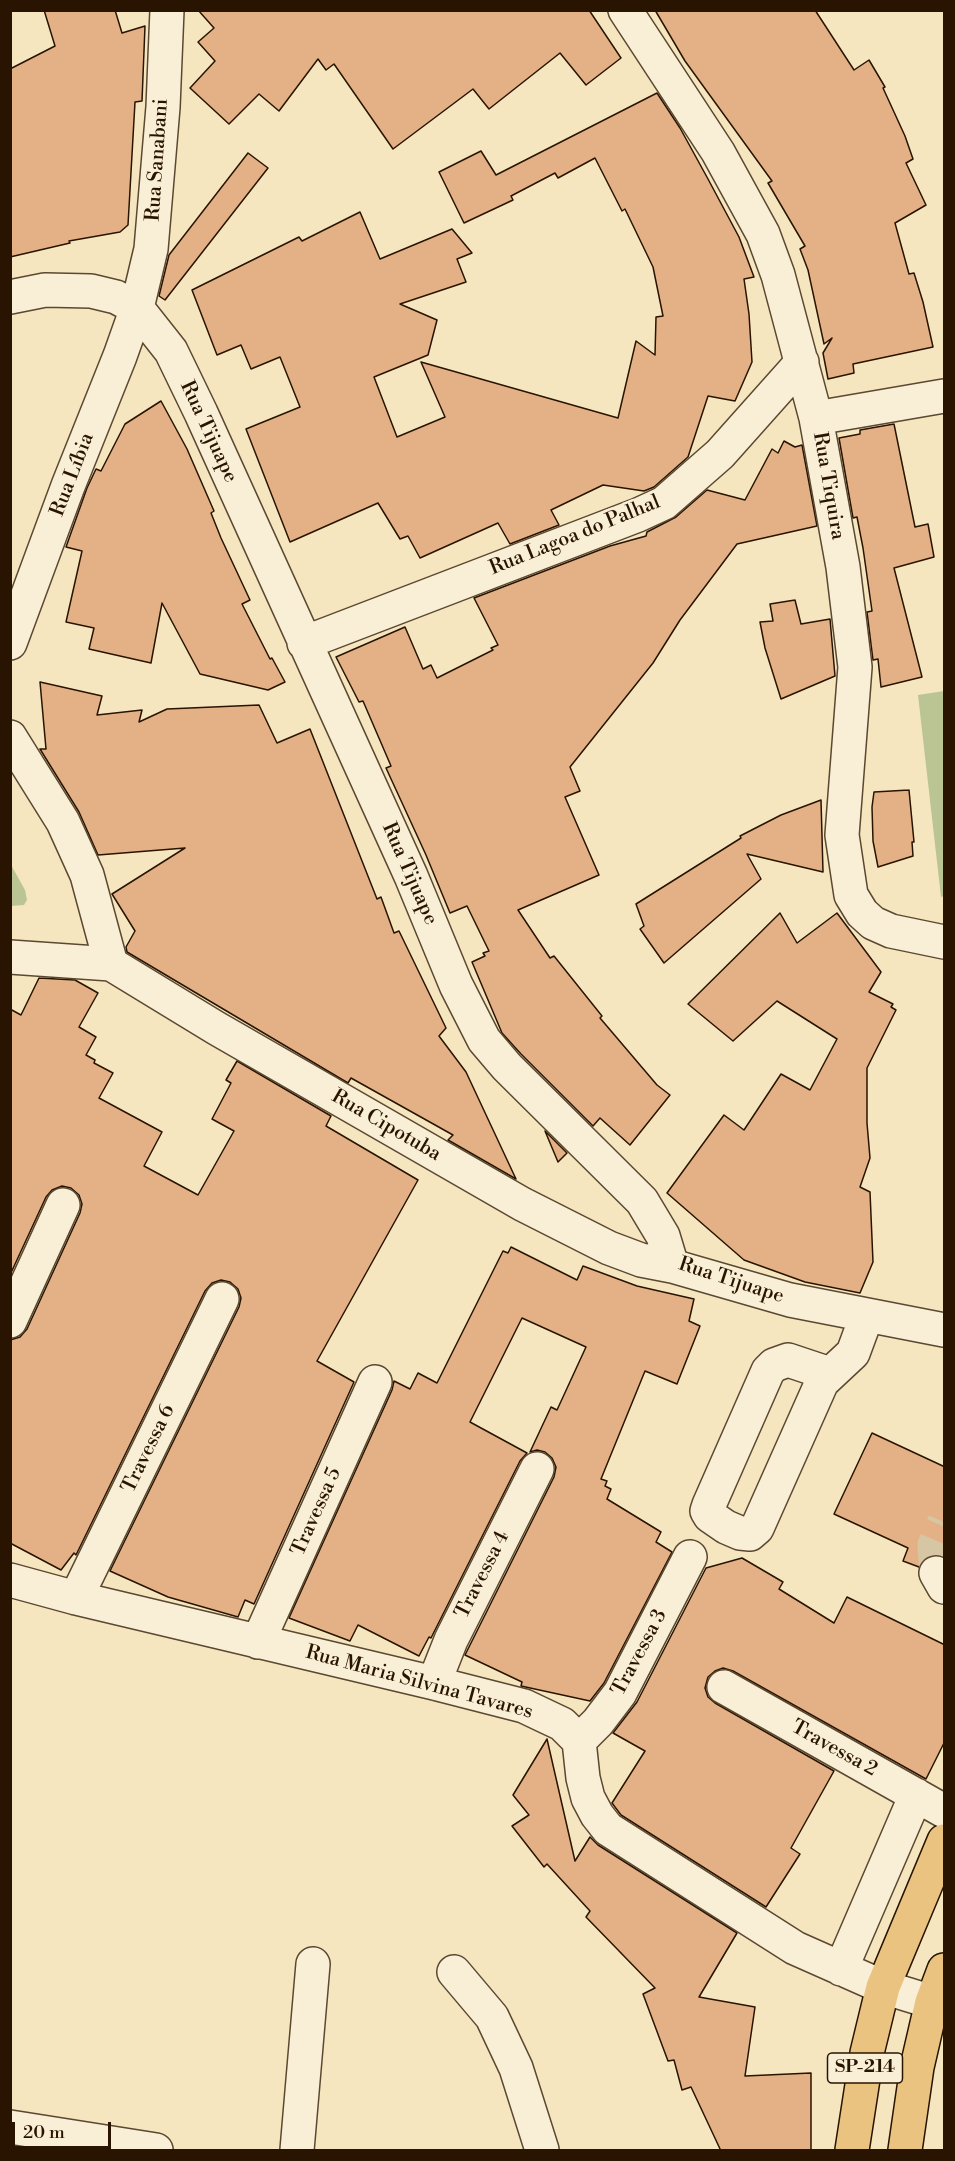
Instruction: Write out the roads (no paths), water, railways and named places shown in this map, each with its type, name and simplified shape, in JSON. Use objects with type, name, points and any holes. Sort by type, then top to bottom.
[{"type":"main road","name":"SP-214","points":[[852,2151],[867,2053],[883,1987],[945,1841]]},
{"type":"main road","name":"SP-214","points":[[905,2151],[916,2067],[932,2002],[945,1970]]},
{"type":"street","name":"Rua Sanabani","points":[[137,308],[152,249],[163,107],[167,10]]},
{"type":"street","name":"Rua Tiquira","points":[[625,10],[718,152],[763,234],[778,275],[802,362],[816,418],[843,567],[855,667],[842,835],[851,895],[862,913],[873,923],[891,931],[945,942]]},
{"type":"street","name":"Rua Tijuape","points":[[10,297],[45,290],[91,291],[116,297],[137,308],[171,351],[411,876],[456,985],[484,1040],[507,1067],[642,1201],[663,1236],[672,1266],[790,1300],[945,1330]]},
{"type":"street","name":"Rua Líbia","points":[[10,642],[137,308]]},
{"type":"street","name":"Rua Lagoa do Palhal","points":[[304,643],[664,503],[720,454],[802,362]]},
{"type":"street","points":[[816,418],[945,396]]},
{"type":"street","points":[[10,737],[63,822],[87,875],[111,964]]},
{"type":"street","name":"Rua Cipotuba","points":[[10,957],[111,964],[216,1028],[522,1204],[609,1248],[641,1260],[672,1266]]},
{"type":"street","points":[[10,1321],[63,1205]]},
{"type":"street","name":"Travessa 6","points":[[76,1598],[222,1299]]},
{"type":"street","points":[[830,1374],[788,1360],[774,1365],[768,1371],[709,1505],[707,1511],[710,1516],[740,1533],[750,1534],[757,1528],[822,1382],[853,1353],[867,1315]]},
{"type":"street","name":"Travessa 5","points":[[258,1642],[375,1382]]},
{"type":"street","name":"Travessa 4","points":[[434,1683],[451,1640],[537,1469]]},
{"type":"street","name":"Travessa 3","points":[[579,1741],[605,1714],[620,1693],[690,1557]]},
{"type":"street","name":"Rua Maria Silvina Tavares","points":[[10,1581],[524,1706],[562,1724],[579,1741]]},
{"type":"street","name":"Travessa 2","points":[[724,1687],[945,1811]]},
{"type":"street","points":[[579,1741],[583,1778],[588,1798],[608,1829],[795,1948],[883,1987],[932,2002]]},
{"type":"street","points":[[841,1969],[916,1795]]},
{"type":"street","points":[[297,2151],[313,1964]]},
{"type":"street","points":[[454,1972],[492,2017],[516,2068],[542,2151]]},
{"type":"street","points":[[10,2127],[156,2151]]},
{"type":"tunnel","points":[[936,1573],[934,1545],[944,1522]]}]
